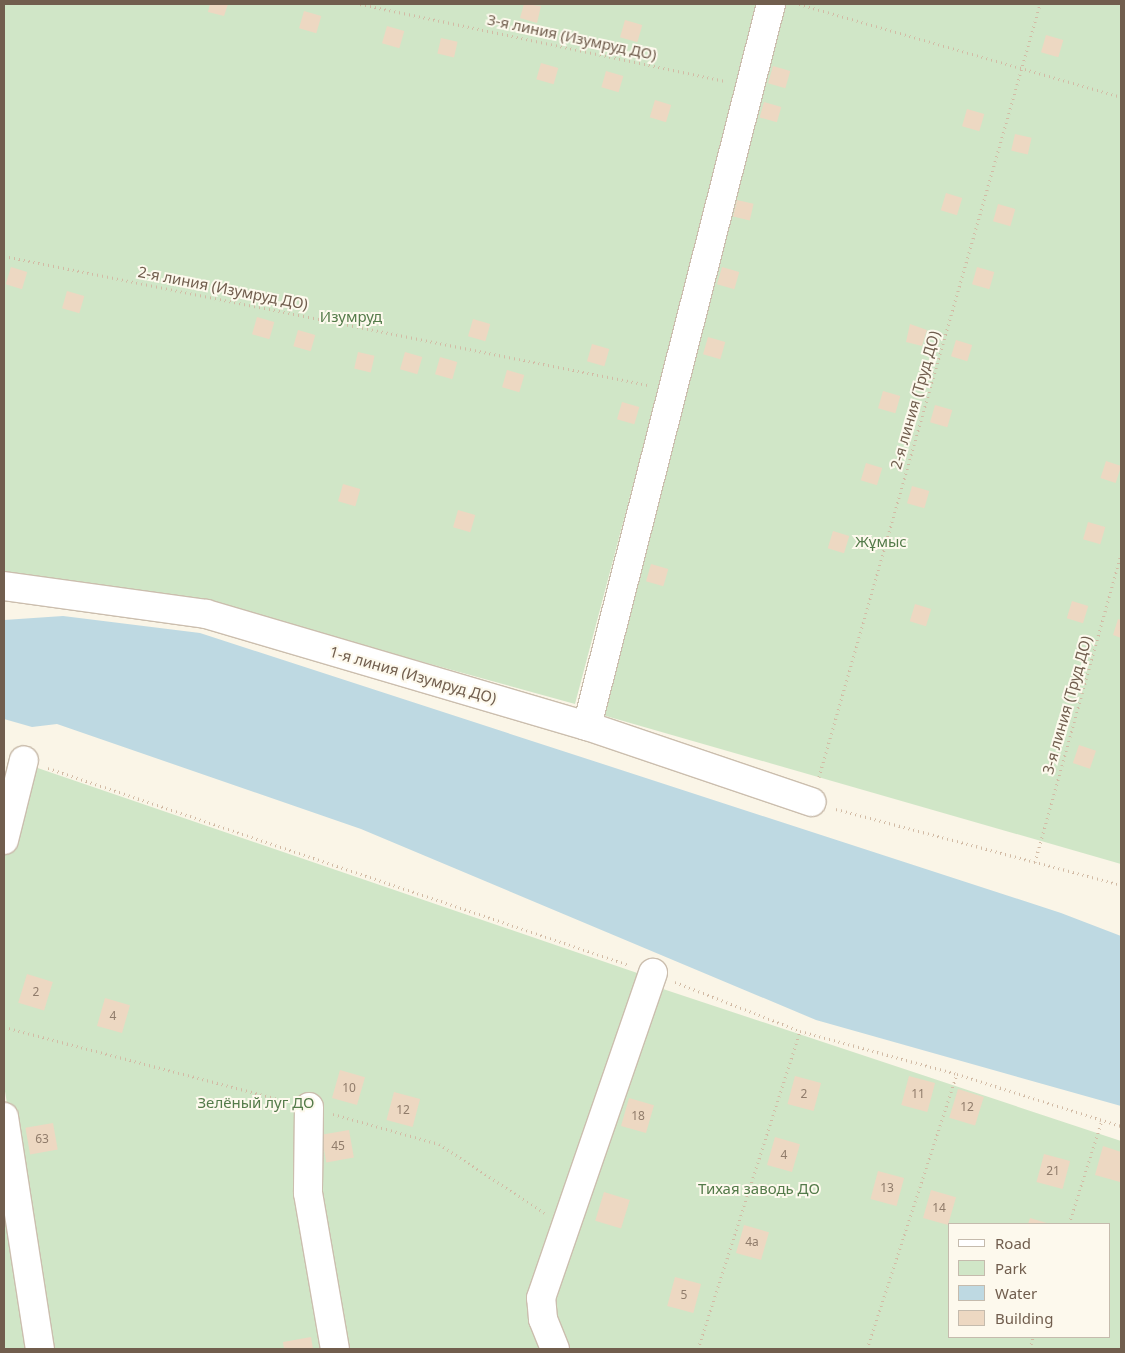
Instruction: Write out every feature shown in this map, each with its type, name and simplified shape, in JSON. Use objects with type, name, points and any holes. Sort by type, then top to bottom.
[{"type":"street","points":[[587,726],[771,4]]},
{"type":"street","name":"1-я линия (Изумруд ДО)","points":[[4,586],[206,614],[587,726],[812,802]]},
{"type":"street","points":[[4,840],[24,760]]},
{"type":"street","points":[[555,1349],[543,1319],[542,1298],[653,973]]},
{"type":"street","points":[[309,1107],[308,1193],[335,1349]]},
{"type":"street","points":[[4,1117],[40,1349]]},
{"type":"path","name":"3-я линия (Изумруд ДО)","points":[[360,4],[750,86]]},
{"type":"path","points":[[799,4],[1121,97]]},
{"type":"path","name":"2-я линия (Труд ДО)","points":[[812,802],[1040,4]]},
{"type":"path","name":"2-я линия (Изумруд ДО)","points":[[4,256],[673,390]]},
{"type":"path","name":"3-я линия (Труд ДО)","points":[[1035,862],[1121,554]]},
{"type":"path","points":[[24,760],[653,973],[800,1031],[957,1074],[1121,1126]]},
{"type":"path","points":[[812,802],[1121,885]]},
{"type":"path","points":[[698,1349],[800,1031]]},
{"type":"path","points":[[866,1349],[957,1074]]},
{"type":"path","points":[[1069,1223],[1102,1120]]},
{"type":"green space","name":"Изумруд","points":[[4,4],[760,5],[575,704],[216,605],[4,576]]},
{"type":"green space","name":"Жұмыс","points":[[779,4],[1121,4],[1121,864],[585,710]]},
{"type":"green space","name":"Зелёный луг ДО","points":[[23,763],[646,976],[537,1295],[547,1349],[46,1349],[4,1085],[4,850]]},
{"type":"green space","name":"Тихая заводь ДО","points":[[660,988],[1121,1141],[1121,1349],[562,1349],[552,1299]]},
{"type":"green space","points":[[4,1149],[35,1349],[4,1349]]},
{"type":"water","points":[[63,616],[200,633],[1061,913],[1121,936],[1121,1106],[816,1020],[361,829],[57,724],[32,727],[4,719],[4,620]]},
{"type":"building","points":[[210,4],[228,4],[224,16],[208,12]]},
{"type":"building","points":[[524,4],[541,6],[537,23],[520,18]]},
{"type":"building","points":[[304,11],[321,16],[316,33],[299,28]]},
{"type":"building","points":[[625,20],[642,25],[637,42],[620,37]]},
{"type":"building","points":[[387,26],[404,31],[399,48],[382,43]]},
{"type":"building","points":[[1046,35],[1063,40],[1058,57],[1041,52]]},
{"type":"building","points":[[441,38],[458,42],[454,57],[437,54]]},
{"type":"building","points":[[541,63],[558,68],[554,84],[536,79]]},
{"type":"building","points":[[773,66],[790,71],[785,88],[768,83]]},
{"type":"building","points":[[606,71],[623,76],[619,92],[601,87]]},
{"type":"building","points":[[655,100],[671,105],[666,122],[650,117]]},
{"type":"building","points":[[764,102],[781,107],[777,122],[760,117]]},
{"type":"building","points":[[967,109],[984,114],[979,131],[962,126]]},
{"type":"building","points":[[1015,134],[1032,138],[1028,154],[1011,151]]},
{"type":"building","points":[[946,193],[962,198],[957,215],[941,210]]},
{"type":"building","points":[[737,200],[754,204],[750,220],[733,217]]},
{"type":"building","points":[[998,204],[1015,209],[1010,226],[993,221]]},
{"type":"building","points":[[11,267],[27,272],[22,289],[6,284]]},
{"type":"building","points":[[722,267],[739,272],[734,289],[717,284]]},
{"type":"building","points":[[977,267],[994,272],[989,289],[972,284]]},
{"type":"building","points":[[67,291],[84,296],[79,313],[62,308]]},
{"type":"building","points":[[257,317],[274,322],[269,339],[252,334]]},
{"type":"building","points":[[473,319],[490,324],[485,341],[468,336]]},
{"type":"building","points":[[910,324],[927,330],[922,346],[906,342]]},
{"type":"building","points":[[298,330],[315,335],[311,351],[293,346]]},
{"type":"building","points":[[708,337],[725,342],[720,359],[703,354]]},
{"type":"building","points":[[956,340],[972,345],[967,361],[951,356]]},
{"type":"building","points":[[592,344],[609,349],[604,366],[587,361]]},
{"type":"building","points":[[358,352],[375,356],[371,372],[354,369]]},
{"type":"building","points":[[405,352],[422,357],[417,374],[400,369]]},
{"type":"building","points":[[440,357],[457,362],[452,379],[435,374]]},
{"type":"building","points":[[507,370],[524,375],[519,392],[502,387]]},
{"type":"building","points":[[883,391],[900,396],[895,413],[878,408]]},
{"type":"building","points":[[622,402],[639,407],[634,424],[617,419]]},
{"type":"building","points":[[935,405],[952,410],[947,427],[930,422]]},
{"type":"building","points":[[1106,461],[1121,466],[1116,483],[1100,478]]},
{"type":"building","points":[[866,463],[882,468],[877,485],[861,480]]},
{"type":"building","points":[[343,484],[360,489],[355,506],[338,501]]},
{"type":"building","points":[[912,486],[929,491],[924,508],[907,503]]},
{"type":"building","points":[[458,510],[475,515],[470,532],[453,527]]},
{"type":"building","points":[[1088,522],[1105,527],[1100,544],[1083,539]]},
{"type":"building","points":[[833,531],[849,536],[844,553],[828,548]]},
{"type":"building","points":[[651,564],[668,569],[663,586],[646,581]]},
{"type":"building","points":[[1072,601],[1088,606],[1083,623],[1067,618]]},
{"type":"building","points":[[915,604],[931,609],[926,626],[910,621]]},
{"type":"building","points":[[1118,619],[1121,620],[1121,638],[1113,635]]},
{"type":"building","points":[[1079,745],[1096,751],[1090,769],[1073,763]]},
{"type":"building","points":[[27,974],[53,982],[44,1011],[18,1003]]},
{"type":"building","points":[[105,998],[130,1005],[122,1033],[97,1026]]},
{"type":"building","points":[[340,1070],[365,1077],[357,1105],[332,1098]]},
{"type":"building","points":[[795,1076],[821,1083],[814,1111],[787,1104]]},
{"type":"building","points":[[909,1076],[935,1083],[927,1112],[901,1105]]},
{"type":"building","points":[[958,1089],[984,1097],[975,1126],[949,1118]]},
{"type":"building","points":[[394,1092],[420,1099],[413,1127],[386,1120]]},
{"type":"building","points":[[629,1098],[654,1105],[646,1133],[621,1126]]},
{"type":"building","points":[[53,1123],[58,1150],[30,1154],[25,1128]]},
{"type":"building","points":[[349,1130],[354,1158],[326,1162],[321,1135]]},
{"type":"building","points":[[775,1137],[800,1144],[792,1172],[767,1165]]},
{"type":"building","points":[[1103,1146],[1121,1152],[1120,1182],[1095,1175]]},
{"type":"building","points":[[1044,1154],[1070,1161],[1063,1189],[1036,1182]]},
{"type":"building","points":[[878,1171],[904,1178],[897,1206],[870,1199]]},
{"type":"building","points":[[931,1190],[956,1197],[948,1225],[923,1218]]},
{"type":"building","points":[[604,1192],[630,1200],[621,1229],[595,1221]]},
{"type":"building","points":[[1030,1218],[1047,1223],[1028,1223]]},
{"type":"building","points":[[744,1225],[769,1232],[761,1260],[736,1253]]},
{"type":"building","points":[[675,1277],[701,1284],[693,1313],[667,1306]]},
{"type":"building","points":[[311,1337],[313,1349],[284,1349],[283,1342]]}]
